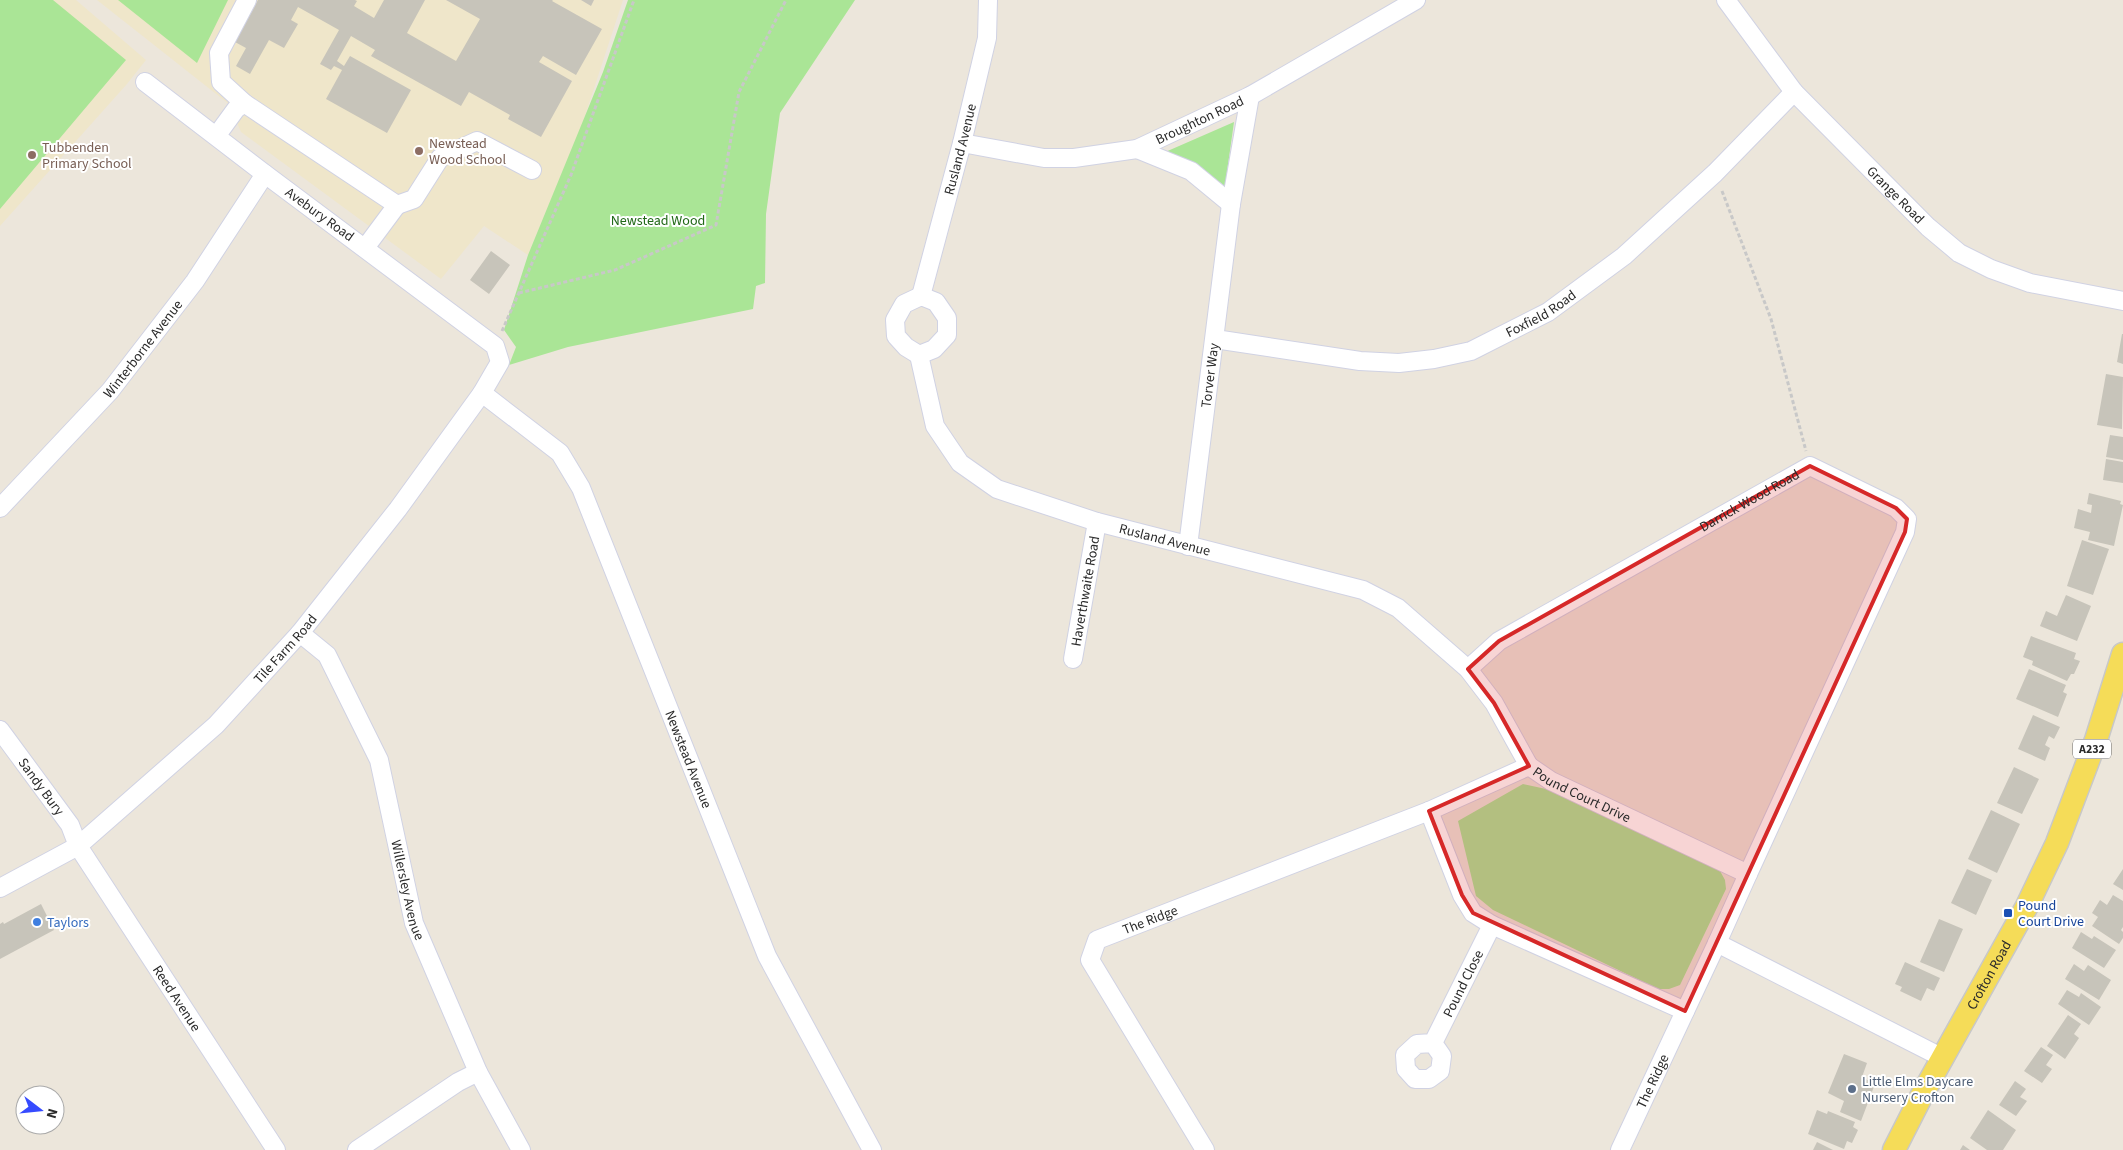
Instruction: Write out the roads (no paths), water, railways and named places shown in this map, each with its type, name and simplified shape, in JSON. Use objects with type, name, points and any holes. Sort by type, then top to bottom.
[{"type":"main road","name":"Crofton Road","points":[[1894,1150],[2027,906],[2057,843],[2096,740],[2123,654]]},
{"type":"street","points":[[247,0],[219,53],[221,82],[244,103],[397,205]]},
{"type":"street","name":"Rusland Avenue","points":[[921,296],[962,144],[987,38],[988,0]]},
{"type":"street","name":"Broughton Road","points":[[962,144],[1044,158],[1074,158],[1138,149],[1250,96],[1416,0]]},
{"type":"street","name":"Grange Road","points":[[1726,0],[1794,92],[1928,227],[1959,253],[1991,269],[2030,283],[2123,301]]},
{"type":"street","name":"Avebury Road","points":[[145,82],[217,135],[264,174],[495,346]]},
{"type":"street","name":"Foxfield Road","points":[[1215,339],[1360,362],[1399,363],[1434,359],[1471,350],[1548,312],[1624,256],[1715,173],[1794,92]]},
{"type":"street","name":"Torver Way","points":[[1188,546],[1231,204],[1250,96]]},
{"type":"street","points":[[217,135],[236,109],[244,103]]},
{"type":"street","points":[[365,248],[397,205],[414,199],[440,158],[477,141],[532,170]]},
{"type":"street","points":[[1138,149],[1191,171],[1231,204]]},
{"type":"street","name":"Winterborne Avenue","points":[[0,508],[110,391],[195,281],[264,174]]},
{"type":"street","points":[[921,296],[936,302],[947,318],[947,335],[934,349],[919,355],[906,347],[896,336],[895,320],[904,304],[921,296]]},
{"type":"street","name":"Tile Farm Road","points":[[0,888],[78,846],[216,725],[300,633],[398,510],[482,393],[500,362],[495,346]]},
{"type":"street","name":"Rusland Avenue","points":[[919,355],[935,426],[960,463],[998,489],[1097,522],[1363,590],[1398,608],[1468,669],[1494,703],[1529,766]]},
{"type":"street","name":"Newstead Avenue","points":[[482,393],[560,453],[581,488],[767,956],[872,1150]]},
{"type":"street","name":"Darrick Wood Road","points":[[1468,669],[1499,641],[1810,466],[1896,508],[1906,519],[1905,532],[1748,874]]},
{"type":"street","name":"Haverthwaite Road","points":[[1072,659],[1097,522]]},
{"type":"street","name":"Willersley Avenue","points":[[300,633],[327,655],[378,760],[414,923],[478,1072],[521,1150]]},
{"type":"street","name":"Sandy Bury","points":[[0,730],[70,825],[78,846]]},
{"type":"street","name":"Pound Court Drive","points":[[1429,811],[1529,766],[1551,781],[1748,874]]},
{"type":"street","points":[[1429,811],[1462,895],[1473,913],[1492,925],[1685,1011]]},
{"type":"street","name":"The Ridge","points":[[1205,1150],[1090,960],[1097,940],[1429,811]]},
{"type":"street","name":"Reed Avenue","points":[[78,846],[276,1150]]},
{"type":"street","points":[[1748,874],[1717,943],[1943,1058]]},
{"type":"street","name":"Pound Close","points":[[1433,1043],[1492,925]]},
{"type":"street","name":"The Ridge","points":[[1620,1150],[1717,943]]},
{"type":"street","points":[[357,1150],[458,1082],[478,1072]]},
{"type":"place","name":"Newstead Wood School","points":[[419,151]]},
{"type":"place","name":"Tubbenden Primary School","points":[[32,155]]},
{"type":"place","name":"Pound Court Drive","points":[[2008,913]]},
{"type":"place","name":"Taylors","points":[[37,922]]},
{"type":"place","name":"Little Elms Daycare Nursery Crofton","points":[[1852,1089]]},
{"type":"park label","name":"Newstead Wood","points":[[658,220]]}]
